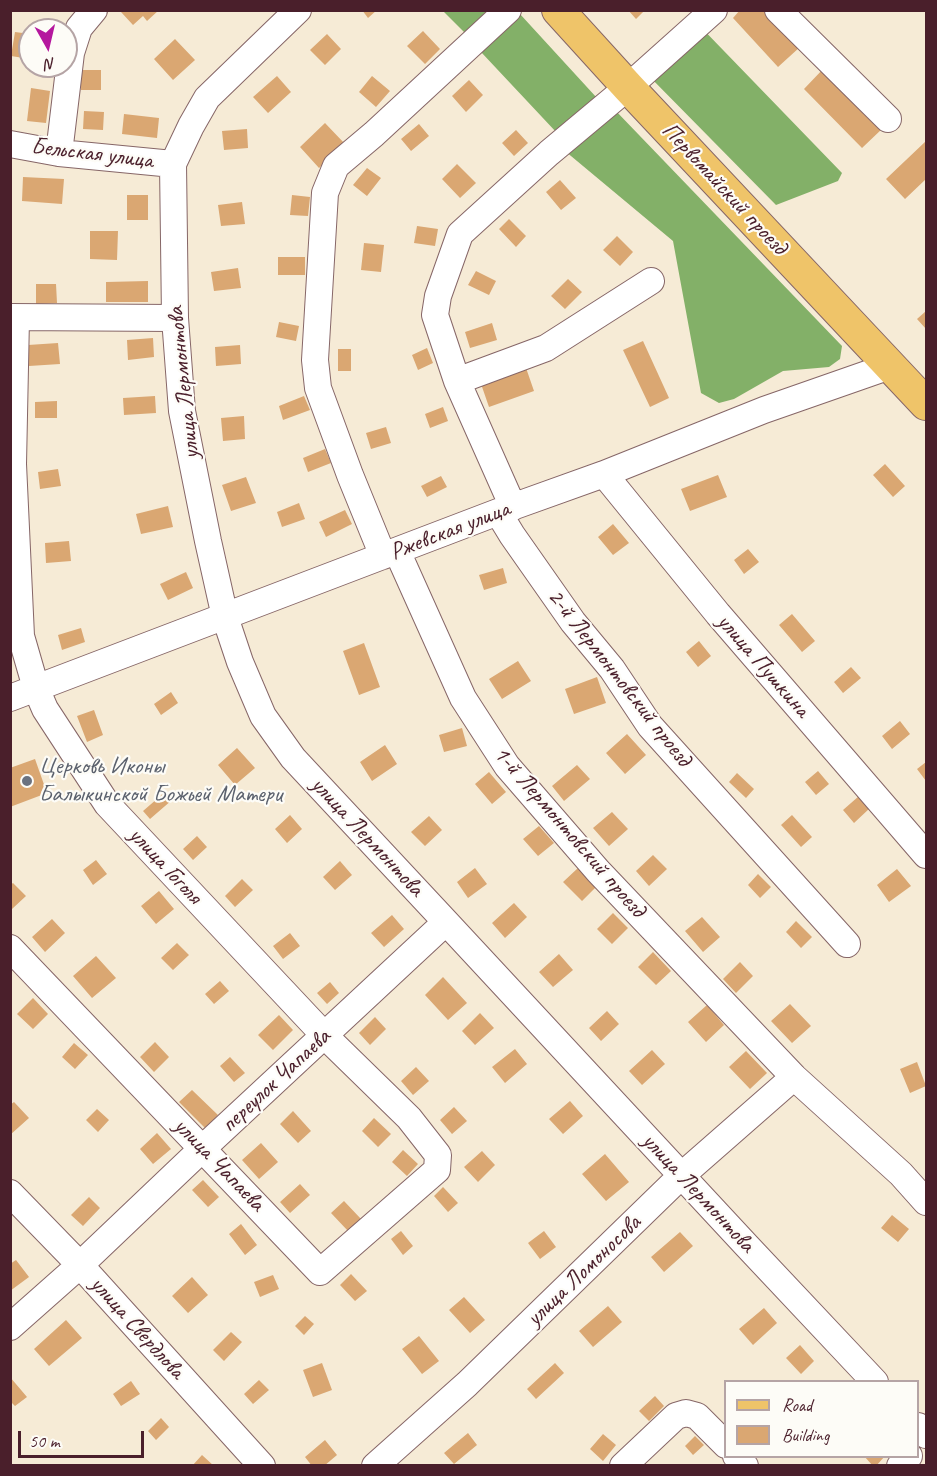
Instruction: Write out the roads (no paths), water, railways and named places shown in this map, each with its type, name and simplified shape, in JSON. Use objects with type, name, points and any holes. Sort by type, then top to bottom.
[{"type":"main road","name":"Первомайский проезд","points":[[558,10],[927,404]]},
{"type":"street","points":[[59,153],[72,53],[79,28],[94,10]]},
{"type":"street","name":"улица Лермонтова","points":[[298,10],[207,98],[173,164],[175,318],[182,411],[225,617],[240,662],[263,716],[292,759],[447,922],[873,1380]]},
{"type":"street","name":"1-й Лермонтовский проезд","points":[[508,10],[374,134],[336,166],[325,193],[315,360],[318,388],[350,475],[463,698],[507,766],[598,871],[794,1077],[901,1174],[927,1202]]},
{"type":"street","name":"2-й Лермонтовский проезд","points":[[714,10],[628,87],[549,153],[460,234],[438,296],[435,315],[505,509],[512,535],[573,622],[612,669],[650,726],[847,944]]},
{"type":"street","points":[[778,10],[888,119]]},
{"type":"street","name":"Бельская улица","points":[[10,144],[59,153],[173,164]]},
{"type":"street","points":[[457,381],[546,348],[651,281]]},
{"type":"street","points":[[13,317],[175,318]]},
{"type":"street","name":"улица Гоголя","points":[[13,317],[11,464],[21,636],[36,688],[45,709],[107,804],[325,1036],[409,1119],[438,1155],[436,1170]]},
{"type":"street","name":"Ржевская улица","points":[[10,698],[505,509],[604,474],[764,410],[890,366]]},
{"type":"street","name":"улица Пушкина","points":[[604,474],[718,614],[927,855]]},
{"type":"street","name":"переулок Чапаева","points":[[10,1327],[80,1265],[447,922]]},
{"type":"street","name":"улица Чапаева","points":[[10,948],[320,1272],[436,1170]]},
{"type":"street","name":"улица Ломоносова","points":[[375,1466],[467,1384],[681,1176],[794,1077]]},
{"type":"street","name":"улица Свердлова","points":[[10,1193],[80,1265],[261,1465]]},
{"type":"street","points":[[624,1466],[676,1416],[686,1413],[697,1416],[724,1443]]},
{"type":"place","name":"Церковь Иконы Балыкинской Божьей Матери","points":[[27,781]]}]
